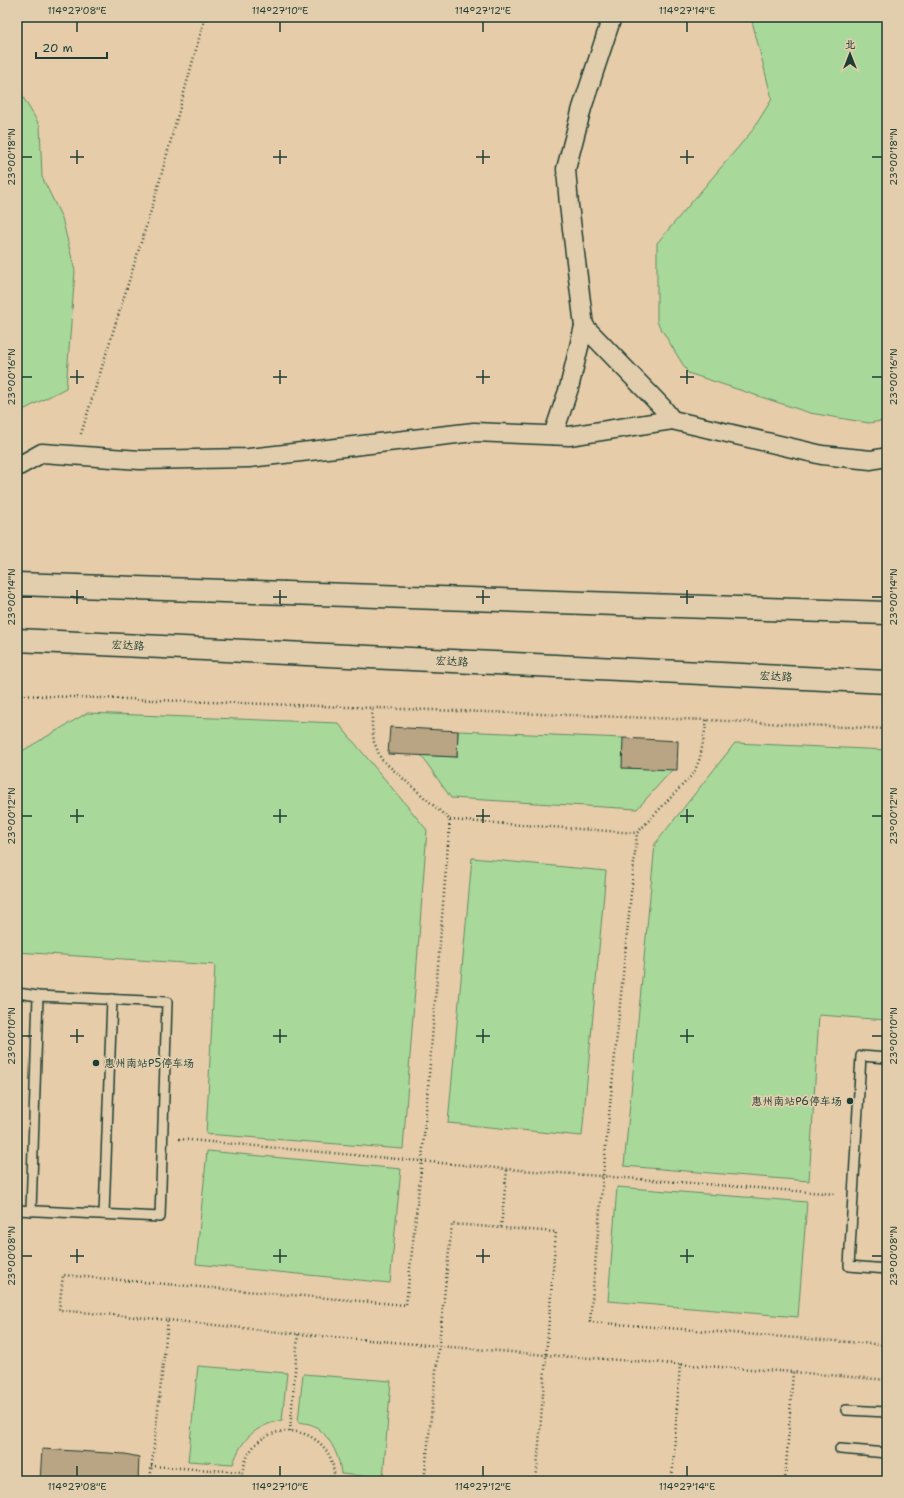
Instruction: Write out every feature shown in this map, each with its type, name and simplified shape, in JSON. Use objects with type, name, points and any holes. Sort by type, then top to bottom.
[{"type":"main road","points":[[17,584],[887,613]]},
{"type":"main road","name":"宏达路","points":[[17,640],[887,682]]},
{"type":"street","points":[[553,435],[568,388],[584,326],[568,205],[566,169],[582,108],[612,17]]},
{"type":"street","points":[[584,326],[662,407],[672,420]]},
{"type":"street","points":[[17,467],[42,453],[140,460],[249,458],[474,432],[569,436],[672,420],[822,455],[871,460],[887,457]]},
{"type":"lane","points":[[17,993],[38,996],[167,1002],[160,1217],[17,1210]]},
{"type":"lane","points":[[31,1211],[38,996]]},
{"type":"lane","points":[[104,1214],[112,1000]]},
{"type":"lane","points":[[887,1058],[861,1056],[849,1266],[887,1269]]},
{"type":"lane","points":[[846,1410],[887,1412]]},
{"type":"lane","points":[[840,1449],[887,1453]]},
{"type":"path","points":[[74,455],[154,201],[205,17]]},
{"type":"path","points":[[17,695],[706,720],[887,729]]},
{"type":"path","points":[[372,708],[374,742],[381,759],[450,820],[637,833]]},
{"type":"path","points":[[706,720],[700,758],[694,773],[637,833],[590,1322],[887,1344]]},
{"type":"path","points":[[450,820],[422,1160],[406,1305],[63,1276],[59,1310],[298,1334],[438,1346],[887,1380]]},
{"type":"path","points":[[163,1138],[422,1160],[507,1169],[853,1195]]},
{"type":"path","points":[[501,1227],[507,1169]]},
{"type":"path","points":[[424,1481],[452,1224],[556,1232],[536,1481]]},
{"type":"path","points":[[150,1481],[168,1320]]},
{"type":"path","points":[[290,1431],[298,1334]]},
{"type":"path","points":[[672,1481],[680,1364]]},
{"type":"path","points":[[785,1481],[793,1372]]},
{"type":"path","points":[[242,1481],[242,1472],[248,1454],[257,1442],[269,1434],[284,1430],[300,1432],[314,1439],[326,1450],[333,1464],[334,1480],[350,1481]]},
{"type":"path","points":[[151,1466],[242,1472]]},
{"type":"green space","points":[[751,17],[887,17],[887,420],[869,423],[810,413],[688,373],[657,322],[657,243],[752,131],[772,99]]},
{"type":"green space","points":[[17,87],[40,126],[42,177],[62,218],[75,271],[66,388],[17,413]]},
{"type":"green space","points":[[87,713],[338,723],[427,830],[403,1149],[206,1134],[215,965],[17,952],[17,754]]},
{"type":"green space","points":[[458,731],[623,738],[672,770],[637,809],[451,798],[421,755],[457,757]]},
{"type":"green space","points":[[735,743],[887,750],[887,1020],[819,1015],[809,1181],[624,1166],[655,844]]},
{"type":"green space","points":[[472,858],[606,871],[582,1136],[448,1123]]},
{"type":"green space","points":[[207,1151],[401,1169],[390,1283],[196,1264]]},
{"type":"green space","points":[[617,1187],[807,1202],[798,1317],[608,1301]]},
{"type":"green space","points":[[198,1366],[287,1373],[282,1420],[264,1426],[251,1434],[245,1440],[233,1464],[188,1461]]},
{"type":"green space","points":[[303,1374],[391,1381],[383,1478],[341,1474],[337,1456],[324,1433],[315,1426],[298,1422]]},
{"type":"building","points":[[390,727],[458,731],[457,757],[388,754]]},
{"type":"building","points":[[623,738],[678,741],[677,770],[622,768]]},
{"type":"building","points":[[42,1449],[125,1454],[139,1457],[138,1481],[40,1481]]},
{"type":"place","name":"惠州南站P5停车场","points":[[96,1063]]},
{"type":"place","name":"惠州南站P6停车场","points":[[850,1101]]}]
